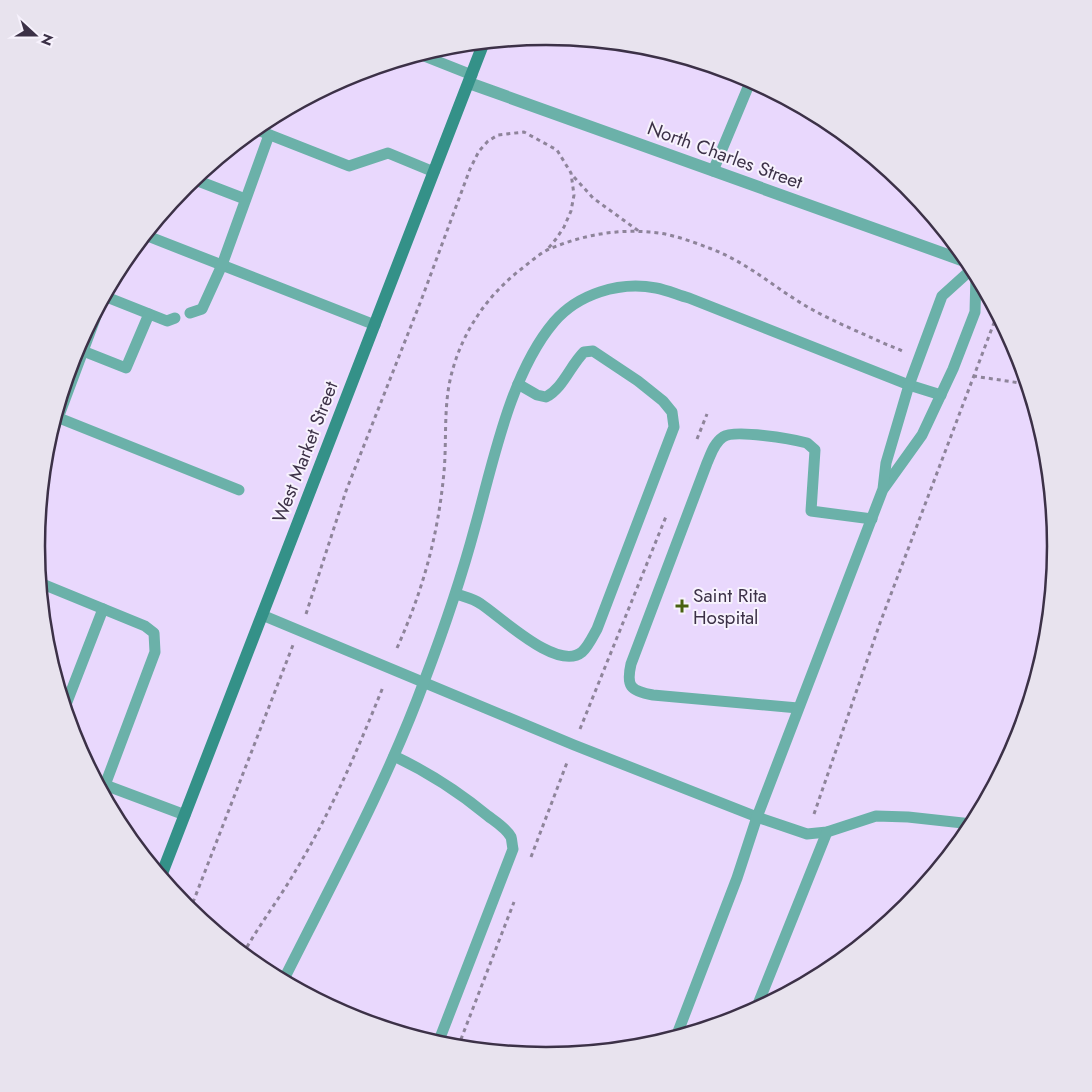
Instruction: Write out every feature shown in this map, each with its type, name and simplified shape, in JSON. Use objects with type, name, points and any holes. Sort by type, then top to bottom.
[{"type":"street","name":"West Market Street","points":[[164,869],[481,49]]},
{"type":"street","name":"North Charles Street","points":[[470,79],[713,171],[955,258]]},
{"type":"lane","points":[[429,59],[470,79]]},
{"type":"lane","points":[[713,171],[748,88]]},
{"type":"lane","points":[[263,133],[349,166],[388,153],[434,172]]},
{"type":"lane","points":[[190,313],[202,309],[222,265],[269,135]]},
{"type":"lane","points":[[202,182],[245,198]]},
{"type":"lane","points":[[152,238],[374,325]]},
{"type":"lane","points":[[679,1029],[737,878],[757,817],[798,708],[883,489],[886,463],[909,384],[942,296],[967,274]]},
{"type":"lane","points":[[286,974],[386,774],[425,681],[456,594],[495,452],[518,384],[534,352],[554,322],[575,303],[604,290],[624,286],[657,288],[689,298],[941,395]]},
{"type":"lane","points":[[883,489],[922,435],[941,395],[975,312],[976,289]]},
{"type":"lane","points":[[110,298],[167,321],[175,318]]},
{"type":"lane","points":[[84,351],[126,368],[149,314]]},
{"type":"lane","points":[[456,594],[480,603],[518,632],[554,654],[569,658],[582,652],[600,623],[674,427],[672,412],[663,401],[638,381],[593,351],[584,352],[576,360],[554,393],[546,397],[537,395],[518,384]]},
{"type":"lane","points":[[61,419],[239,490]]},
{"type":"lane","points":[[798,708],[653,695],[639,693],[631,687],[628,678],[631,664],[707,463],[716,444],[724,436],[739,433],[807,443],[815,450],[811,511],[872,519]]},
{"type":"lane","points":[[47,590],[103,609],[145,626],[154,633],[155,652],[103,779]]},
{"type":"lane","points":[[69,697],[103,609]]},
{"type":"lane","points":[[262,615],[425,681],[574,745],[757,817],[807,834],[827,832],[876,816],[908,817],[964,823]]},
{"type":"lane","points":[[394,756],[440,781],[477,807],[504,829],[511,838],[513,848],[441,1035]]},
{"type":"lane","points":[[107,786],[184,816]]},
{"type":"lane","points":[[760,999],[827,832]]},
{"type":"path","points":[[193,901],[310,602],[346,491],[422,298],[470,169],[479,151],[488,141],[498,135],[524,132],[557,150],[579,185],[593,198],[640,232]]},
{"type":"path","points":[[546,251],[564,228],[571,211],[574,195],[571,173]]},
{"type":"path","points":[[814,814],[880,624],[994,323]]},
{"type":"path","points":[[973,376],[1019,383]]},
{"type":"path","points":[[247,948],[296,870],[317,832],[358,748],[383,686]]},
{"type":"shaded area","name":"Saint Rita Hospital","points":[[513,46],[579,46],[611,49],[676,62],[707,72],[738,83],[796,112],[824,129],[876,169],[923,216],[943,241],[963,268],[995,324],[1009,354],[1030,416],[1043,481],[1046,513],[1046,579],[1043,611],[1030,676],[1020,707],[1009,738],[980,797],[963,824],[923,876],[876,923],[851,943],[824,963],[768,995],[738,1009],[676,1030],[611,1043],[579,1046],[513,1046],[481,1043],[416,1030],[385,1020],[354,1009],[295,980],[268,963],[216,923],[169,876],[149,851],[129,824],[97,768],[83,738],[62,676],[49,611],[46,579],[46,513],[49,481],[62,416],[72,385],[83,354],[112,295],[129,268],[169,216],[216,169],[241,149],[268,129],[324,97],[354,83],[416,62],[481,49]]},
{"type":"place","name":"Saint Rita Hospital","points":[[682,606]]}]
